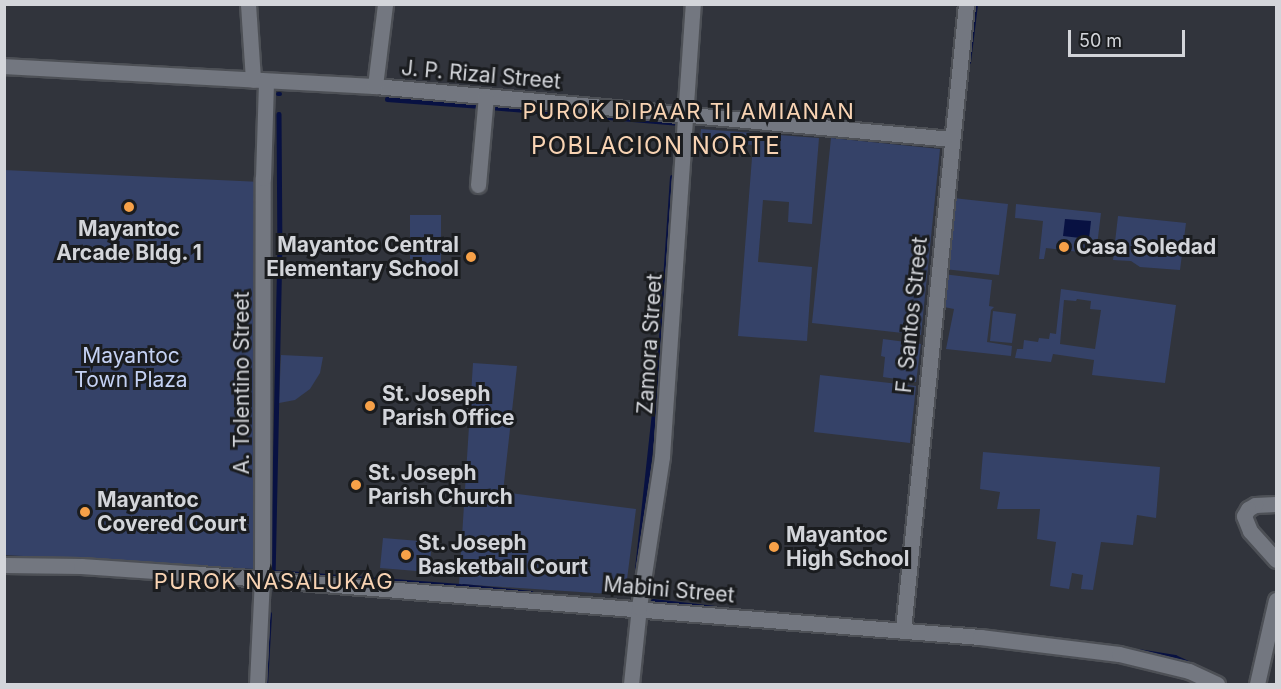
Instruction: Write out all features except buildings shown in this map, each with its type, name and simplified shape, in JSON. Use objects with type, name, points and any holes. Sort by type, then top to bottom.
[{"type":"street","name":"A. Tolentino Street","points":[[248,4],[260,80],[263,178],[262,579],[257,684]]},
{"type":"street","points":[[375,86],[385,4]]},
{"type":"street","name":"Zamora Street","points":[[631,684],[639,607],[662,456],[693,4]]},
{"type":"street","name":"F. Santos Street","points":[[903,630],[966,4]]},
{"type":"street","name":"J. P. Rizal Street","points":[[4,66],[375,86],[952,140]]},
{"type":"street","points":[[478,185],[486,96]]},
{"type":"street","points":[[1276,504],[1255,505],[1248,508],[1244,516],[1250,531],[1276,560]]},
{"type":"street","name":"Mabini Street","points":[[4,565],[81,566],[262,579],[639,607],[903,630],[1119,654],[1189,671],[1217,684]]},
{"type":"street","points":[[1257,684],[1276,600]]},
{"type":"green space","points":[[701,129],[819,138],[812,224],[788,222],[789,202],[763,200],[758,262],[812,267],[807,341],[738,336],[753,145],[700,141]]},
{"type":"green space","points":[[831,138],[940,149],[921,335],[812,323]]},
{"type":"green space","name":"Mayantoc Town Plaza","points":[[4,170],[259,182],[256,569],[5,555]]},
{"type":"green space","points":[[953,198],[1008,204],[999,275],[944,269]]},
{"type":"green space","points":[[1016,204],[1101,213],[1096,254],[1046,248],[1044,259],[1039,259],[1043,221],[1015,218]]},
{"type":"green space","points":[[410,215],[441,215],[441,264],[422,264],[422,259],[410,259]]},
{"type":"green space","points":[[1118,216],[1186,223],[1180,270],[1140,267],[1131,261],[1113,260]]},
{"type":"green space","points":[[943,274],[992,280],[989,306],[994,307],[991,310],[987,342],[1012,346],[1011,356],[946,349],[954,309],[939,306]]},
{"type":"green space","points":[[1061,289],[1176,305],[1165,383],[1092,375],[1094,360],[1053,354],[1051,362],[1015,358],[1017,349],[1023,349],[1024,340],[1038,342],[1039,338],[1049,339],[1050,333],[1056,334]],"holes":[[[1064,300],[1091,301],[1090,309],[1101,310],[1095,349],[1060,344]]]},
{"type":"green space","points":[[993,311],[1016,314],[1012,343],[990,341]]},
{"type":"green space","points":[[883,339],[921,344],[916,382],[883,377],[885,357],[881,356]]},
{"type":"green space","points":[[281,355],[323,357],[320,373],[310,389],[295,400],[279,403]]},
{"type":"green space","points":[[473,363],[517,366],[503,492],[636,509],[625,595],[459,584]]},
{"type":"green space","points":[[820,375],[916,386],[910,443],[814,432]]},
{"type":"green space","points":[[983,452],[1160,467],[1156,518],[1137,515],[1133,545],[1101,542],[1093,590],[1081,589],[1083,575],[1072,573],[1069,589],[1050,586],[1056,542],[1037,539],[1040,509],[997,509],[1000,492],[980,489]]},
{"type":"green space","name":"St. Joseph Basketball Court","points":[[383,538],[432,542],[429,572],[380,568]]},
{"type":"shaded area","points":[[1065,219],[1091,221],[1089,239],[1063,236]]},
{"type":"waterway","points":[[968,62],[975,4]]},
{"type":"waterway","points":[[387,99],[481,106]]},
{"type":"waterway","points":[[490,107],[682,123]]},
{"type":"waterway","points":[[279,114],[280,245],[273,572],[459,586]]},
{"type":"waterway","points":[[637,569],[659,368],[672,177]]},
{"type":"waterway","points":[[463,586],[531,593]]},
{"type":"waterway","points":[[653,601],[715,608]]},
{"type":"waterway","points":[[265,684],[269,614]]},
{"type":"waterway","points":[[1138,651],[1175,657],[1190,664]]},
{"type":"place","name":"Mayantoc Arcade Bldg. 1","points":[[129,207]]},
{"type":"place","name":"Casa Soledad","points":[[1064,247]]},
{"type":"place","name":"Mayantoc Central Elementary School","points":[[471,257]]},
{"type":"place","name":"St. Joseph Parish Office","points":[[370,406]]},
{"type":"place","name":"St. Joseph Parish Church","points":[[356,485]]},
{"type":"place","name":"Mayantoc Covered Court","points":[[85,512]]},
{"type":"place","name":"Mayantoc High School","points":[[774,547]]},
{"type":"place","name":"St. Joseph Basketball Court","points":[[406,555]]},
{"type":"district","name":"PUROK DIPAAR TI AMIANAN","points":[[689,112]]},
{"type":"district","name":"POBLACION NORTE","points":[[656,146]]},
{"type":"district","name":"PUROK NASALUKAG","points":[[274,582]]}]
